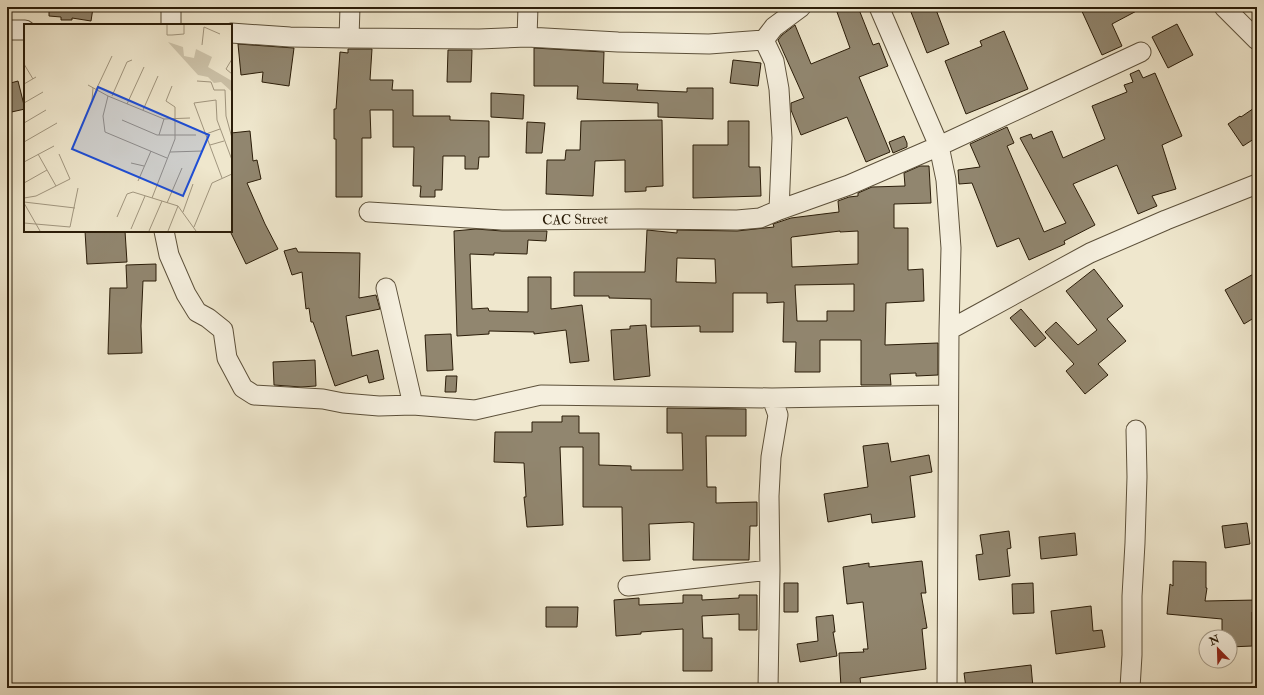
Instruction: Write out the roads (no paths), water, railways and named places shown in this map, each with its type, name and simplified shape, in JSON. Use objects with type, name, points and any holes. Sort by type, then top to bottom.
[{"type":"street","points":[[170,24],[171,7]]},
{"type":"street","points":[[349,38],[350,7]]},
{"type":"street","points":[[527,37],[528,7]]},
{"type":"street","points":[[232,33],[290,37],[349,38],[479,39],[527,37],[618,42],[709,44],[764,40],[774,27],[801,7]]},
{"type":"street","points":[[879,7],[939,146],[946,180],[951,248],[948,395],[947,688]]},
{"type":"street","points":[[1225,7],[1257,40]]},
{"type":"street","points":[[7,30],[24,30]]},
{"type":"street","points":[[764,40],[774,62],[779,89],[782,138],[780,210]]},
{"type":"street","name":"CAC Street","points":[[369,212],[502,220],[640,218],[737,220],[760,218],[849,185],[939,146],[1141,52]]},
{"type":"street","points":[[949,330],[1090,253],[1166,220],[1257,184]]},
{"type":"street","points":[[164,232],[169,255],[186,294],[197,312],[208,318],[223,330],[227,358],[243,388],[254,395],[323,399],[343,403],[372,405],[413,404],[475,410],[541,396],[772,398],[948,395]]},
{"type":"street","points":[[386,288],[413,404]]},
{"type":"street","points":[[768,688],[770,570],[769,496],[771,457],[778,415],[772,398]]},
{"type":"street","points":[[1130,688],[1136,484],[1136,430]]},
{"type":"street","points":[[628,586],[770,570]]}]
